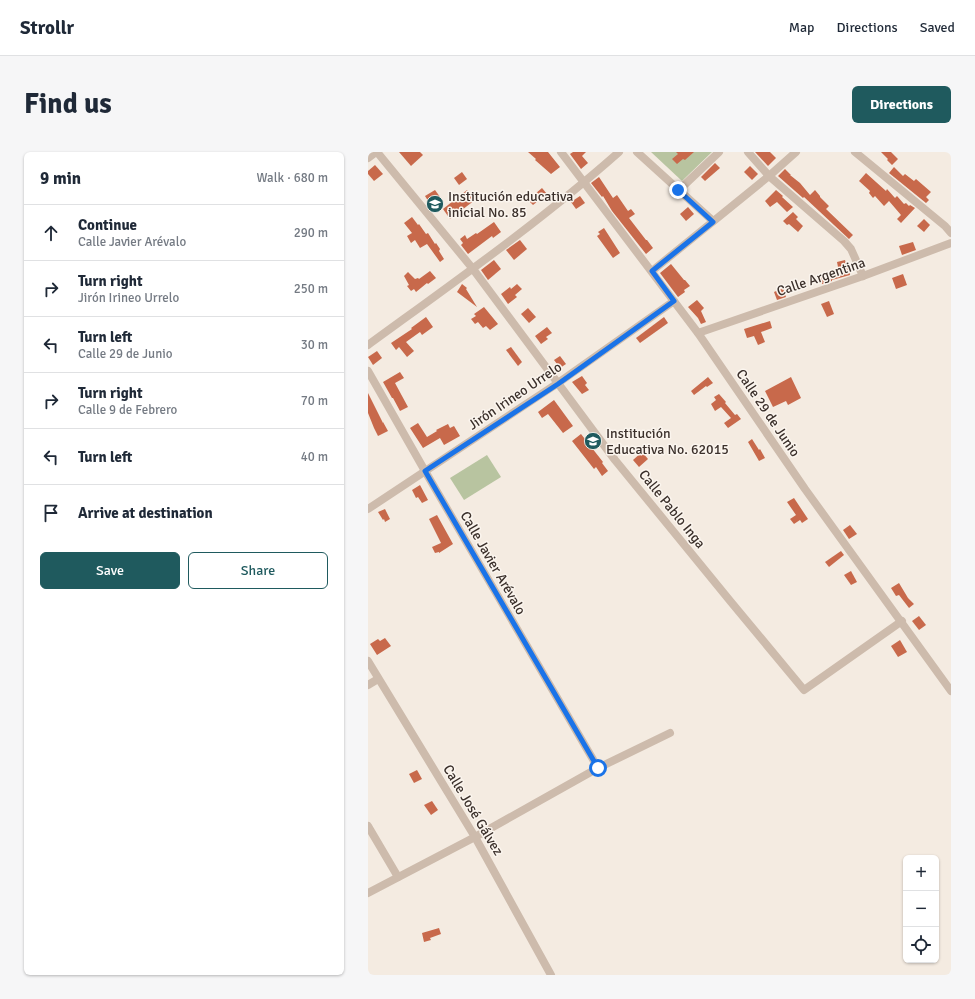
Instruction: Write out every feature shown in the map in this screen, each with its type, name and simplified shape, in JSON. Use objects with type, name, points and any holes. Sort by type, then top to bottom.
[{"type":"street","points":[[368,158],[376,152]]},
{"type":"street","name":"Calle Pablo Inga","points":[[376,152],[473,269],[615,460],[804,690],[902,621]]},
{"type":"street","name":"Calle 29 de Junio","points":[[561,152],[698,333],[805,489],[902,621],[951,691]]},
{"type":"street","points":[[368,346],[473,269],[585,182],[619,152]]},
{"type":"street","points":[[637,152],[713,222]]},
{"type":"street","points":[[678,190],[719,152]]},
{"type":"street","points":[[748,152],[769,176],[844,241],[851,249],[863,276]]},
{"type":"street","points":[[652,271],[769,176],[796,152]]},
{"type":"street","points":[[855,152],[951,233]]},
{"type":"street","name":"Calle Argentina","points":[[698,333],[863,276],[951,243]]},
{"type":"street","name":"Jirón Irineo Urrelo","points":[[368,509],[558,384],[674,301]]},
{"type":"street","name":"Calle Javier Arévalo","points":[[368,371],[598,768]]},
{"type":"street","name":"Calle José Gálvez","points":[[368,661],[475,837],[551,975]]},
{"type":"street","points":[[368,685],[378,679]]},
{"type":"street","points":[[368,893],[475,837],[598,768],[670,733]]},
{"type":"street","points":[[368,826],[398,877]]},
{"type":"green space","points":[[651,152],[712,152],[682,181]]},
{"type":"green space","points":[[487,455],[501,477],[464,500],[450,478]]},
{"type":"building","points":[[399,152],[420,152],[423,155],[411,166]]},
{"type":"building","points":[[528,152],[548,152],[560,167],[551,174]]},
{"type":"building","points":[[573,152],[586,152],[582,156],[588,163],[581,169],[570,154]]},
{"type":"building","points":[[676,152],[694,152],[685,160],[683,159],[677,164],[672,159],[678,154]]},
{"type":"building","points":[[755,152],[770,152],[776,158],[768,166]]},
{"type":"building","points":[[881,152],[891,152],[898,159],[892,165]]},
{"type":"building","points":[[715,163],[720,168],[705,181],[701,177]]},
{"type":"building","points":[[375,165],[383,174],[374,181],[368,174],[368,171]]},
{"type":"building","points":[[750,166],[758,174],[752,180],[744,172]]},
{"type":"building","points":[[894,167],[903,176],[905,174],[914,181],[916,179],[931,192],[926,197],[929,200],[926,203],[889,173]]},
{"type":"building","points":[[785,169],[810,195],[815,190],[829,206],[826,209],[853,235],[849,239],[804,197],[803,198],[778,176]]},
{"type":"building","points":[[462,172],[467,179],[459,185],[454,178]]},
{"type":"building","points":[[866,173],[886,191],[887,189],[895,198],[897,196],[904,204],[906,203],[915,208],[901,223],[897,219],[901,215],[889,201],[884,206],[875,196],[873,198],[869,193],[870,191],[859,181]]},
{"type":"building","points":[[599,177],[613,198],[617,195],[628,211],[631,209],[635,214],[629,218],[653,248],[646,254],[612,211],[603,196],[602,197],[591,183]]},
{"type":"building","points":[[542,188],[547,194],[533,205],[528,200]]},
{"type":"building","points":[[435,190],[443,201],[432,207],[425,196]]},
{"type":"building","points":[[467,190],[475,200],[450,219],[443,209]]},
{"type":"building","points":[[776,190],[793,207],[787,212],[777,202],[770,207],[765,201]]},
{"type":"building","points":[[580,196],[585,203],[576,209],[571,202]]},
{"type":"building","points":[[688,207],[694,214],[686,221],[680,214]]},
{"type":"building","points":[[793,212],[798,217],[796,219],[803,226],[798,232],[783,221]]},
{"type":"building","points":[[412,217],[426,234],[428,233],[440,249],[439,251],[444,259],[440,262],[427,244],[420,248],[415,240],[411,243],[407,236],[412,233],[404,223]]},
{"type":"building","points":[[924,219],[930,225],[924,232],[917,226]]},
{"type":"building","points":[[494,222],[501,232],[493,238],[492,236],[468,254],[461,245],[463,243],[460,239],[465,235],[467,239],[476,233],[477,234]]},
{"type":"building","points":[[604,228],[620,253],[613,258],[597,236],[600,234],[598,232]]},
{"type":"building","points":[[520,240],[527,249],[514,260],[506,250]]},
{"type":"building","points":[[913,242],[916,250],[902,255],[899,246]]},
{"type":"building","points":[[494,260],[501,269],[488,280],[481,270]]},
{"type":"building","points":[[845,260],[847,268],[849,268],[850,275],[822,284],[820,276],[839,272],[837,262]]},
{"type":"building","points":[[671,264],[690,286],[678,297],[660,273]]},
{"type":"building","points":[[430,271],[436,278],[416,292],[414,289],[411,291],[407,286],[409,285],[404,276],[408,272],[415,279],[419,279]]},
{"type":"building","points":[[903,274],[907,285],[896,289],[892,278]]},
{"type":"building","points":[[462,284],[467,288],[466,289],[477,307],[457,292]]},
{"type":"building","points":[[517,284],[522,289],[515,295],[517,297],[508,304],[501,294]]},
{"type":"building","points":[[783,288],[786,297],[777,300],[774,292]]},
{"type":"building","points":[[697,300],[704,308],[701,311],[706,322],[701,324],[698,318],[688,307]]},
{"type":"building","points":[[829,301],[834,314],[827,317],[821,304]]},
{"type":"building","points":[[484,307],[498,324],[490,330],[486,326],[483,328],[478,322],[475,324],[471,319],[476,316],[474,314]]},
{"type":"building","points":[[528,308],[536,317],[529,323],[521,314]]},
{"type":"building","points":[[426,317],[433,327],[422,335],[420,332],[406,342],[414,351],[407,357],[399,347],[396,350],[391,343],[412,329],[411,328]]},
{"type":"building","points":[[664,317],[668,323],[640,343],[636,338]]},
{"type":"building","points":[[770,321],[772,328],[761,332],[765,342],[758,345],[754,336],[747,338],[744,329]]},
{"type":"building","points":[[547,327],[552,333],[546,337],[548,339],[541,344],[535,336]]},
{"type":"building","points":[[511,347],[522,362],[518,366],[506,350]]},
{"type":"building","points":[[377,351],[382,358],[373,365],[368,357]]},
{"type":"building","points":[[560,356],[566,364],[560,368],[554,360]]},
{"type":"building","points":[[400,372],[404,378],[395,383],[408,407],[400,411],[383,382]]},
{"type":"building","points":[[582,376],[587,383],[585,385],[589,390],[582,394],[572,382]]},
{"type":"building","points":[[708,377],[713,383],[707,387],[706,386],[694,395],[691,391]]},
{"type":"building","points":[[791,377],[801,398],[788,405],[786,401],[773,407],[765,391]]},
{"type":"building","points":[[368,393],[388,431],[378,436],[368,413]]},
{"type":"building","points":[[719,394],[735,415],[737,414],[741,419],[728,428],[724,423],[731,418],[721,407],[715,411],[711,404],[716,400],[714,397]]},
{"type":"building","points":[[554,400],[573,426],[563,433],[548,414],[542,418],[538,412]]},
{"type":"building","points":[[418,423],[427,437],[437,431],[436,430],[448,424],[450,428],[454,426],[460,436],[444,445],[440,438],[423,448],[410,428]]},
{"type":"building","points":[[581,434],[603,462],[602,463],[608,471],[602,476],[596,467],[594,469],[572,441]]},
{"type":"building","points":[[752,439],[765,458],[759,461],[748,442]]},
{"type":"building","points":[[642,452],[648,459],[639,467],[633,460]]},
{"type":"building","points":[[420,485],[428,500],[422,503],[418,497],[416,498],[412,490]]},
{"type":"building","points":[[794,498],[808,519],[802,523],[800,520],[794,524],[790,519],[796,515],[787,502]]},
{"type":"building","points":[[385,509],[390,519],[385,522],[378,512]]},
{"type":"building","points":[[437,515],[453,544],[439,553],[435,553],[432,547],[441,543],[429,519]]},
{"type":"building","points":[[850,525],[857,534],[849,539],[843,530]]},
{"type":"building","points":[[841,551],[844,555],[829,567],[825,562]]},
{"type":"building","points":[[851,571],[857,582],[851,585],[844,575]]},
{"type":"building","points":[[899,583],[908,598],[914,604],[909,608],[899,595],[896,596],[891,588]]},
{"type":"building","points":[[919,616],[926,625],[919,630],[912,621]]},
{"type":"building","points":[[385,638],[391,646],[377,655],[370,644],[378,639],[380,641]]},
{"type":"building","points":[[900,640],[907,652],[898,657],[891,646]]},
{"type":"building","points":[[417,770],[422,779],[414,783],[409,774]]},
{"type":"building","points":[[432,801],[438,810],[431,815],[424,805]]},
{"type":"building","points":[[439,928],[441,934],[424,942],[422,933]]},
{"type":"place","name":"Institución educativa inicial No. 85","points":[[435,204]]},
{"type":"place","name":"Institución Educativa No. 62015","points":[[593,441]]},
{"type":"route","points":[[598,768],[425,471],[558,384],[674,301],[652,271],[713,222],[678,190]]}]
